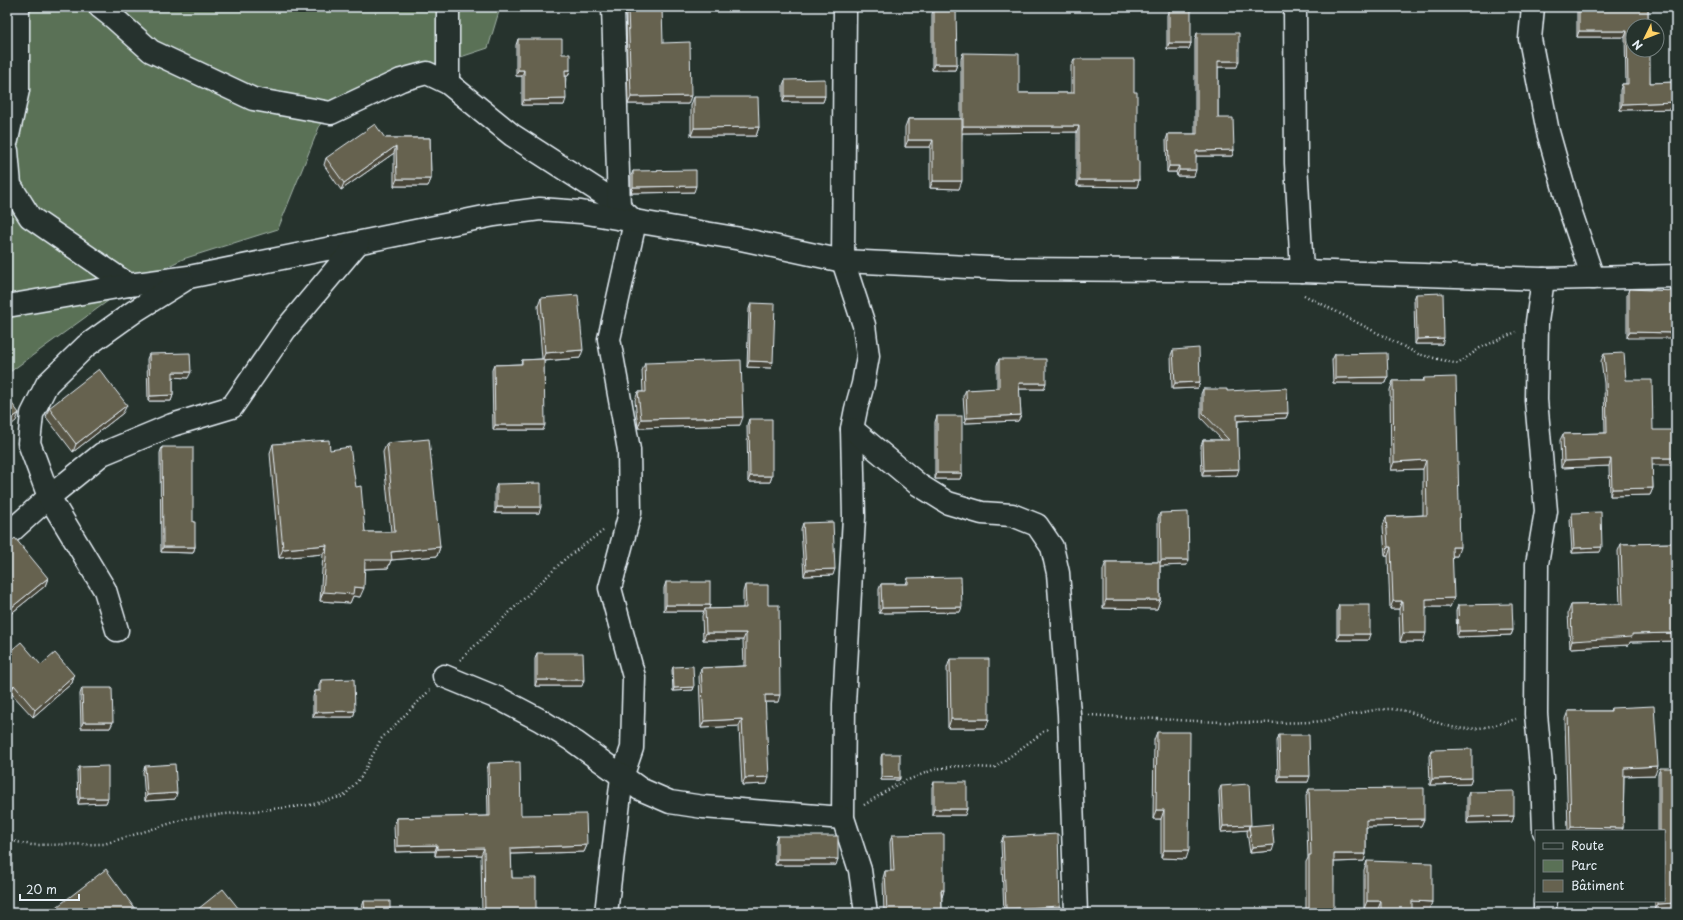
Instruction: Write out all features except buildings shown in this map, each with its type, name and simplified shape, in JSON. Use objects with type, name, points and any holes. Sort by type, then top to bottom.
[{"type":"street","points":[[7,140],[18,90],[18,7]]},
{"type":"street","points":[[100,7],[151,51],[253,99],[331,113],[401,80],[427,73],[448,83],[512,135],[608,197],[635,222]]},
{"type":"street","points":[[448,7],[448,83]]},
{"type":"street","points":[[612,7],[619,207]]},
{"type":"street","points":[[845,7],[844,261],[864,325],[868,356],[852,429],[854,517],[844,704],[843,818],[860,870],[866,913]]},
{"type":"street","points":[[1295,7],[1296,163],[1302,271]]},
{"type":"street","points":[[1533,7],[1530,39],[1548,132],[1570,210],[1593,278]]},
{"type":"street","points":[[7,151],[10,185],[30,217],[130,285]]},
{"type":"street","points":[[7,306],[130,285],[189,277],[494,215],[540,209],[581,212],[740,239],[844,261],[1010,269],[1302,271],[1544,279],[1676,276]]},
{"type":"street","points":[[606,913],[622,777],[632,748],[634,678],[610,588],[630,513],[629,450],[609,339],[635,222]]},
{"type":"street","points":[[7,535],[49,497],[102,454],[172,425],[232,407],[285,330],[358,243]]},
{"type":"street","points":[[118,630],[105,590],[49,497],[29,443],[32,414],[47,384],[86,346],[135,311],[189,277]]},
{"type":"street","points":[[1544,279],[1537,322],[1536,400],[1546,511],[1537,564],[1536,714],[1542,778],[1544,830]]},
{"type":"street","points":[[852,429],[919,485],[948,503],[982,513],[1012,515],[1037,525],[1052,547],[1058,573],[1069,714],[1076,913]]},
{"type":"street","points":[[444,676],[500,699],[540,720],[575,742],[640,789],[670,802],[703,807],[843,818]]},
{"type":"street","points":[[1545,902],[1545,913]]},
{"type":"path","points":[[1304,295],[1418,354],[1458,364],[1480,348],[1537,322]]},
{"type":"path","points":[[7,840],[32,845],[104,844],[188,818],[310,805],[344,796],[361,777],[381,739],[499,621],[566,558],[604,531]]},
{"type":"path","points":[[843,818],[896,785],[928,772],[957,766],[994,768],[1069,714],[1203,722],[1312,722],[1353,713],[1388,709],[1406,710],[1456,728],[1475,730],[1536,714]]},
{"type":"green space","points":[[7,7],[504,7],[500,8],[488,48],[330,100],[278,229],[183,259],[130,285],[7,374]]}]
